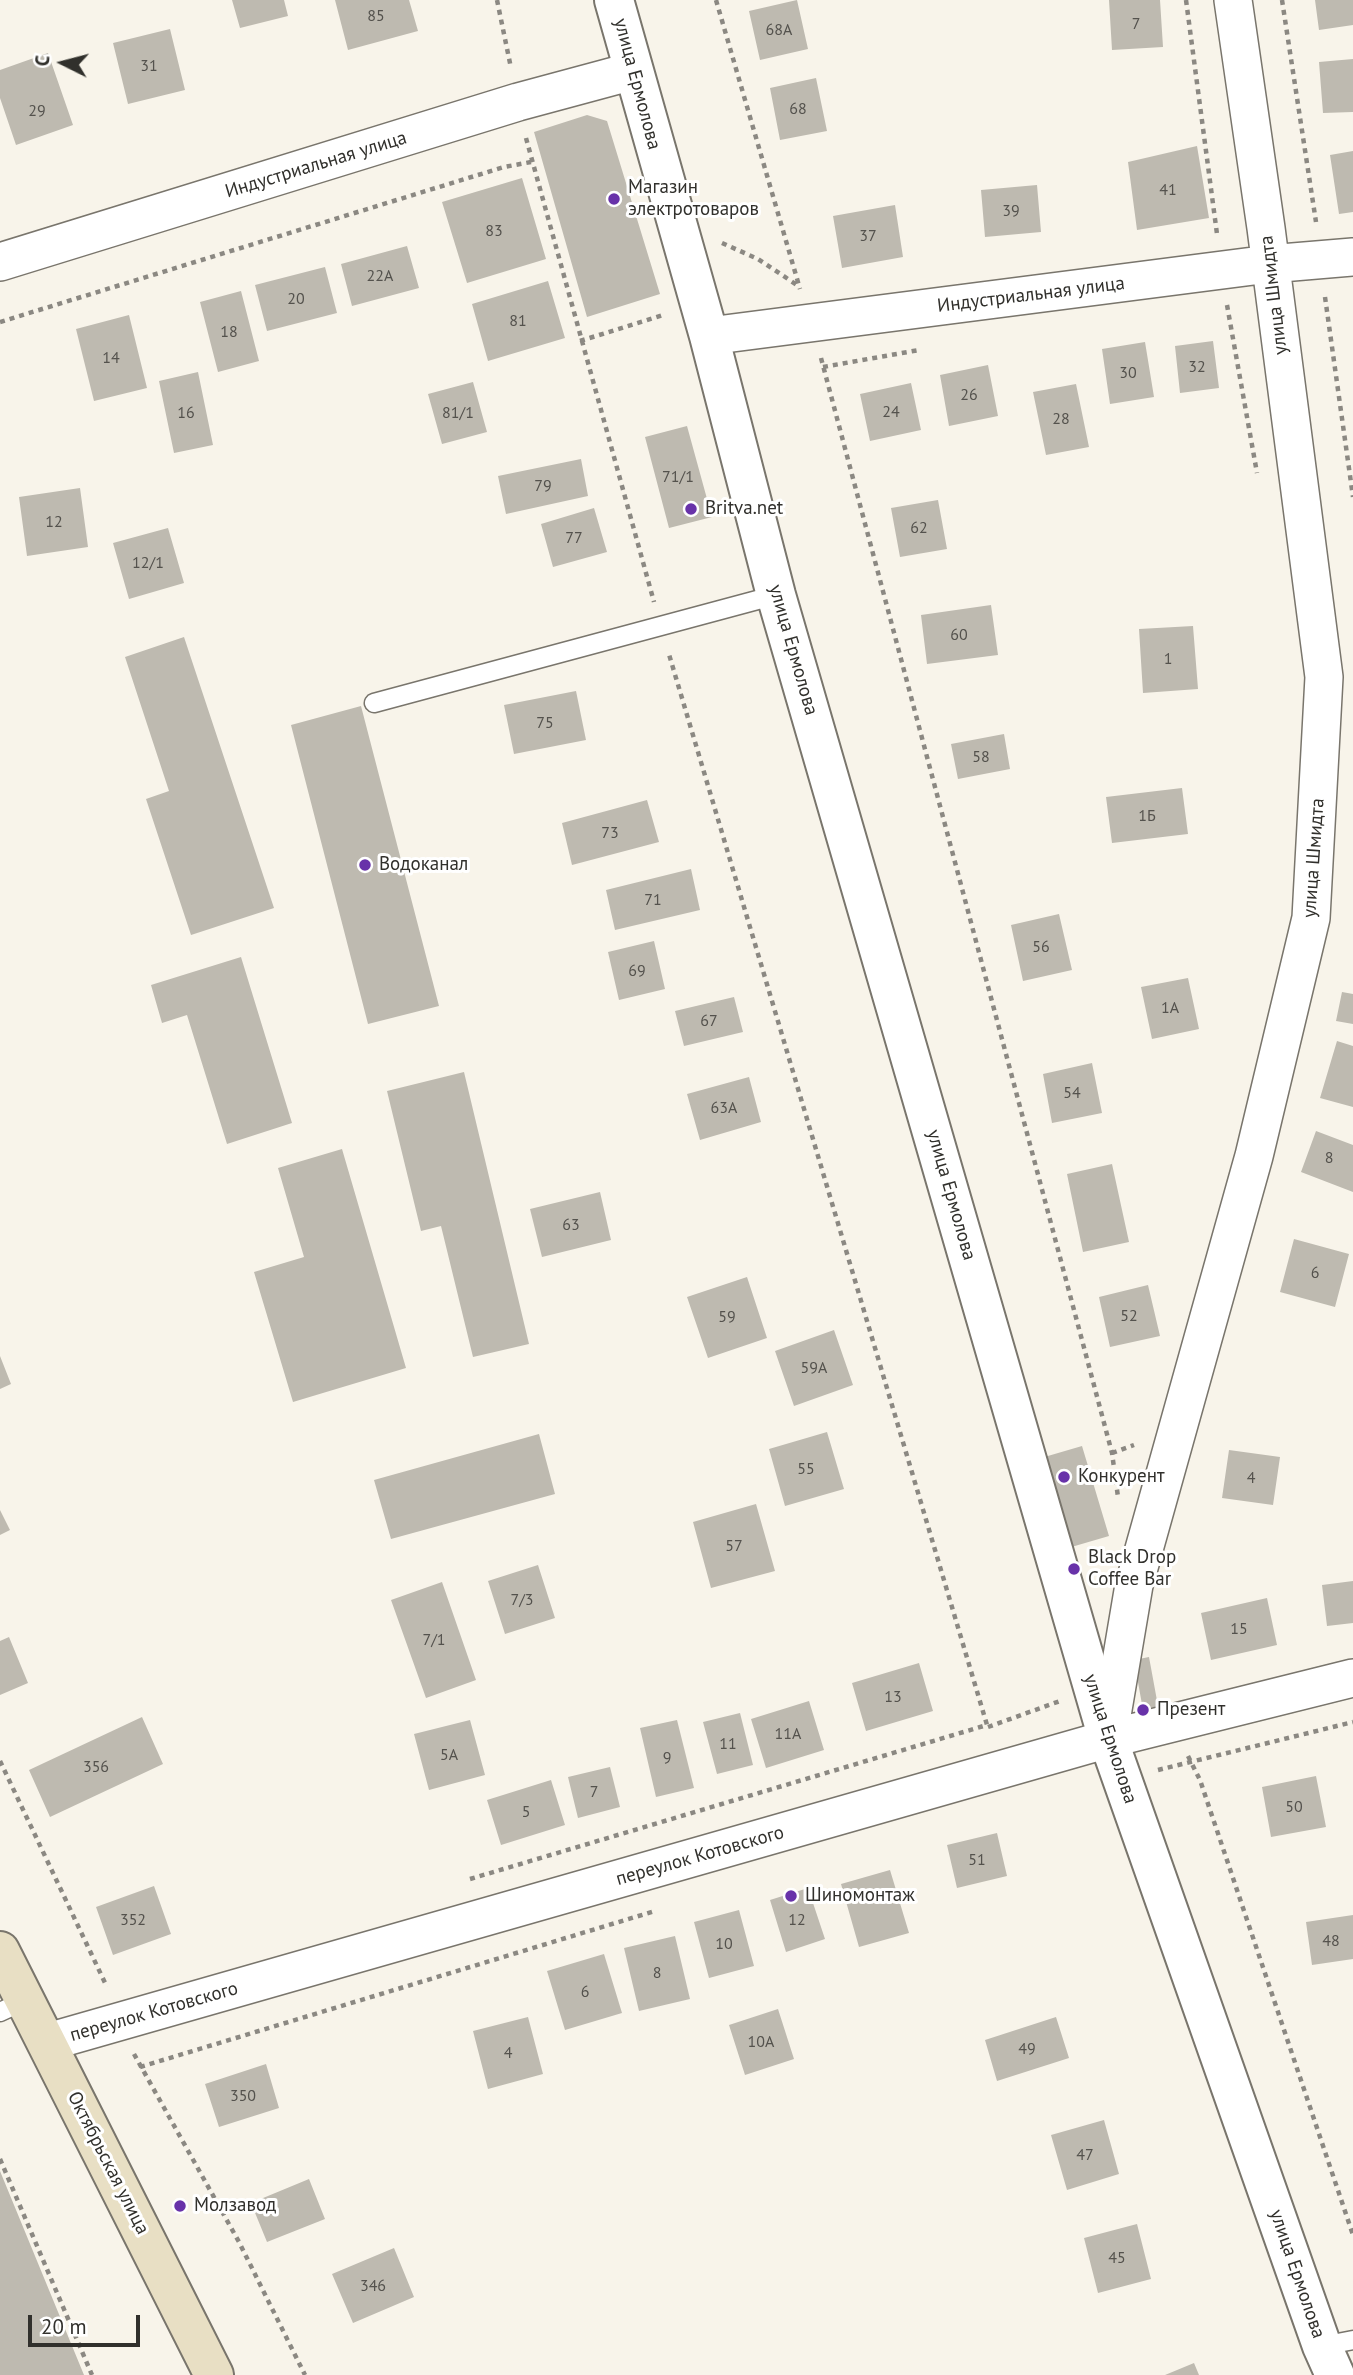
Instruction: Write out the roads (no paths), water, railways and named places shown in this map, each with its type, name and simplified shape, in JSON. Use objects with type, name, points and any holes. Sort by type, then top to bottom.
[{"type":"main road","name":"Октябрьская улица","points":[[0,1951],[13,2006],[48,2042],[214,2375]]},
{"type":"street","name":"улица Ермолова","points":[[614,0],[704,320],[776,594],[1108,1740],[1337,2354]]},
{"type":"street","name":"улица Шмидта","points":[[1108,1740],[1134,1585],[1254,1156],[1311,918],[1324,677],[1233,0]]},
{"type":"street","name":"Индустриальная улица","points":[[0,262],[518,102],[633,71]]},
{"type":"street","name":"Индустриальная улица","points":[[704,320],[810,323],[1269,264],[1353,257]]},
{"type":"street","name":"переулок Котовского","points":[[48,2042],[1108,1740],[1353,1678]]},
{"type":"lane","points":[[373,703],[776,594]]},
{"type":"place","name":"Магазин электротоваров","points":[[614,199]]},
{"type":"place","name":"Britva.net","points":[[691,509]]},
{"type":"place","name":"Водоканал","points":[[365,865]]},
{"type":"place","name":"Конкурент","points":[[1064,1477]]},
{"type":"place","name":"Black Drop Coffee Bar","points":[[1074,1569]]},
{"type":"place","name":"Презент","points":[[1143,1710]]},
{"type":"place","name":"Шиномонтаж","points":[[791,1896]]},
{"type":"place","name":"Молзавод","points":[[180,2206]]}]
